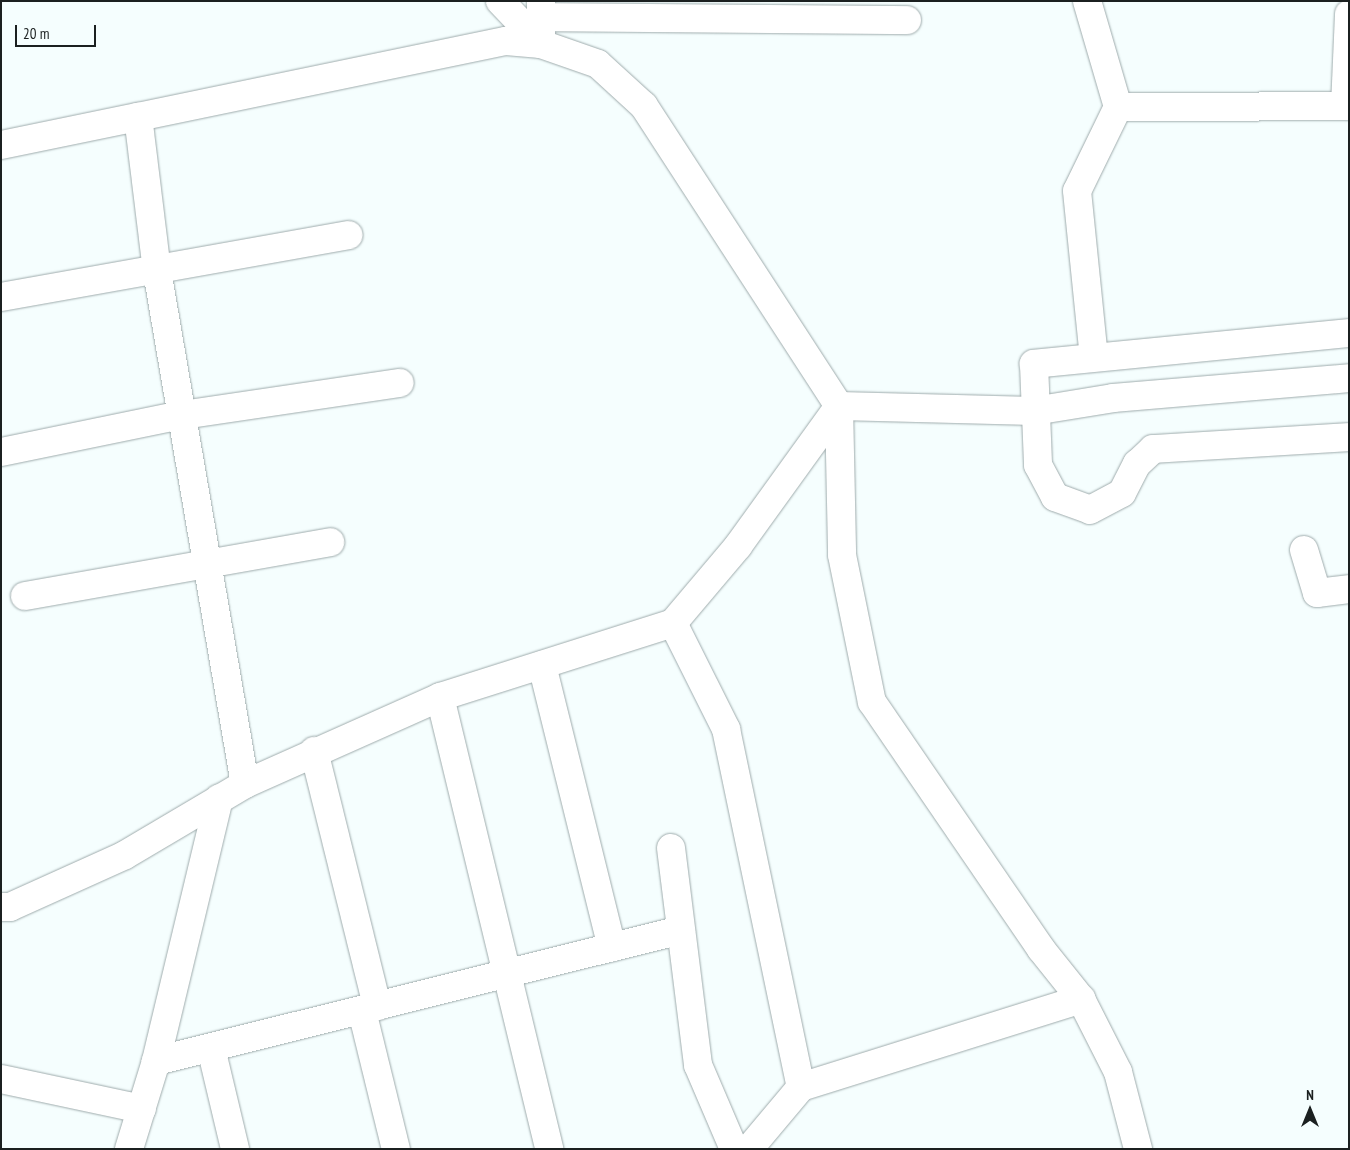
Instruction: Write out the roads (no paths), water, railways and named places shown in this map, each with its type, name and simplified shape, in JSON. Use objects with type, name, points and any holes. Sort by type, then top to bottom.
[{"type":"street","points":[[500,1],[541,44]]},
{"type":"street","points":[[1087,1],[1118,107],[1077,191],[1094,357]]},
{"type":"street","points":[[541,44],[541,9],[907,20]]},
{"type":"street","points":[[1118,107],[1347,106],[1349,14]]},
{"type":"street","points":[[1,145],[506,41],[541,44],[598,64],[644,106],[839,406],[842,556],[872,702],[1018,917],[1081,999],[1118,1072],[1138,1149]]},
{"type":"street","points":[[138,117],[157,271],[245,784]]},
{"type":"street","points":[[1,297],[157,271],[349,235]]},
{"type":"street","points":[[1349,333],[1034,364],[1034,411],[1038,465],[1055,497],[1090,510],[1122,493],[1137,464],[1153,449],[1349,437]]},
{"type":"street","points":[[839,406],[1034,411],[1113,398],[1349,378]]},
{"type":"street","points":[[1,452],[182,415],[400,383]]},
{"type":"street","points":[[1,907],[10,907],[125,855],[245,784],[314,751],[440,697],[673,623],[738,546],[839,406]]},
{"type":"street","points":[[25,596],[330,542]]},
{"type":"street","points":[[1304,550],[1317,593],[1349,589]]},
{"type":"street","points":[[673,623],[726,730],[801,1087]]},
{"type":"street","points":[[542,665],[612,947]]},
{"type":"street","points":[[440,697],[549,1149]]},
{"type":"street","points":[[314,751],[370,1008],[396,1149]]},
{"type":"street","points":[[128,1149],[156,1061],[219,798]]},
{"type":"street","points":[[671,848],[698,1065],[734,1149]]},
{"type":"street","points":[[156,1061],[681,930]]},
{"type":"street","points":[[749,1149],[801,1087],[1081,999]]},
{"type":"street","points":[[211,1048],[235,1149]]},
{"type":"street","points":[[1,1079],[142,1109]]}]
